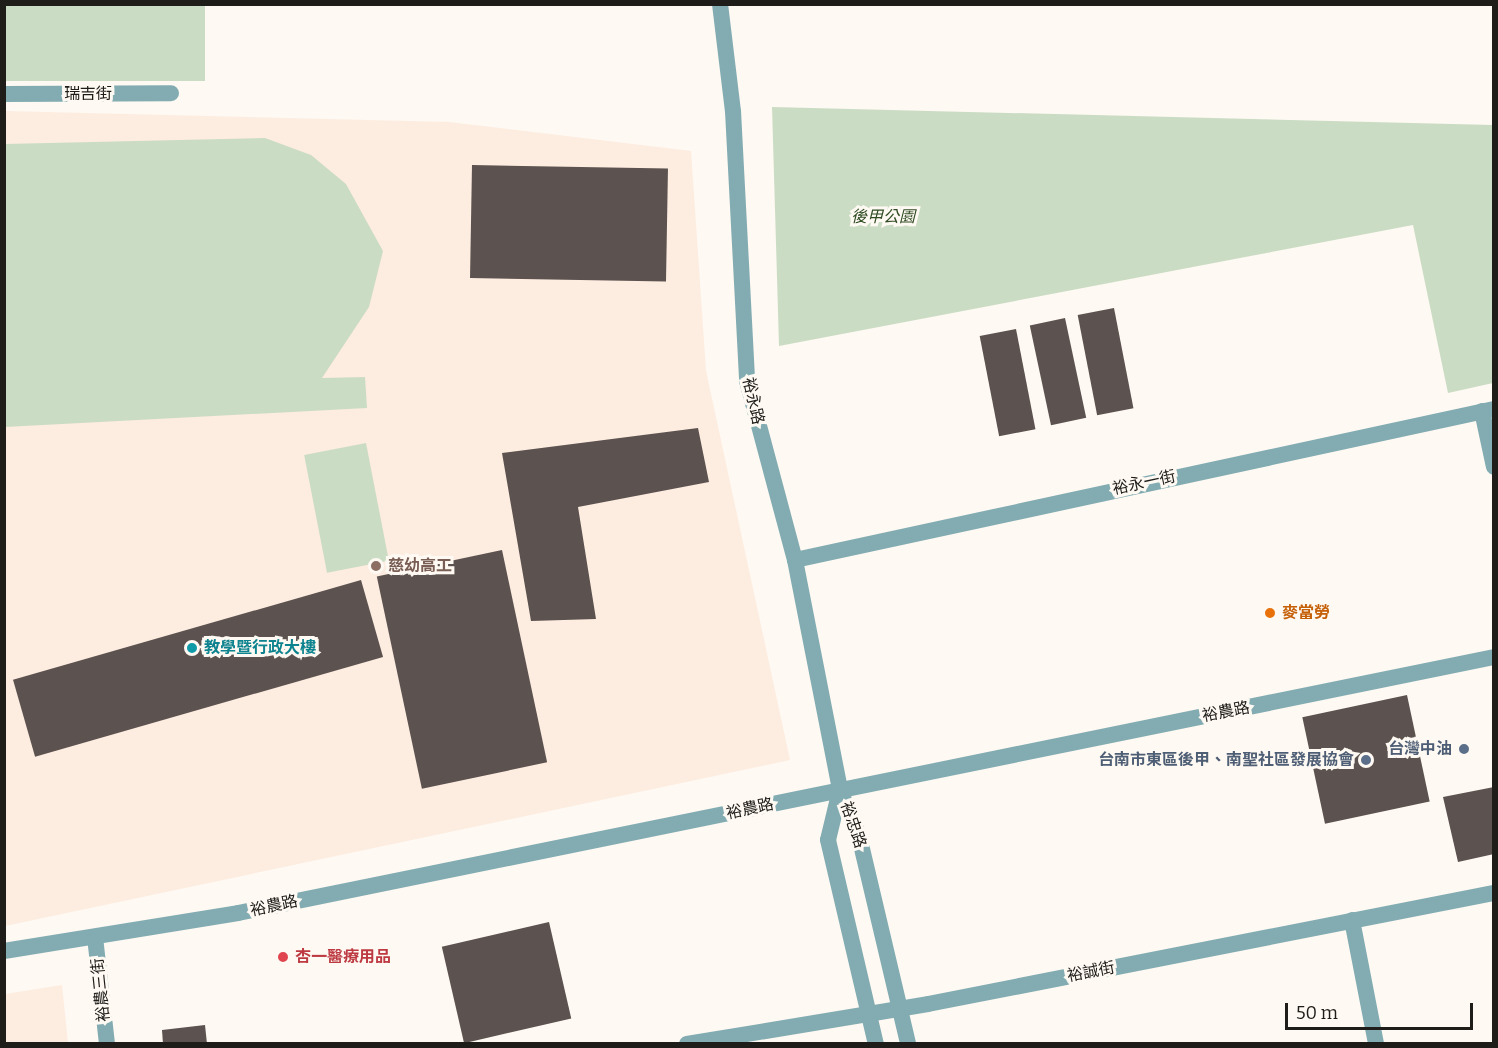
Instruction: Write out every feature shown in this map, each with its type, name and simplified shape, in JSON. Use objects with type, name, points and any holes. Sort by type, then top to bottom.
[{"type":"street","name":"裕永路","points":[[720,4],[733,111],[747,381],[795,560],[840,790]]},
{"type":"street","name":"瑞吉街","points":[[4,94],[171,93]]},
{"type":"street","name":"裕永一街","points":[[795,560],[1488,410]]},
{"type":"street","points":[[1488,410],[1494,467]]},
{"type":"street","name":"裕農路","points":[[4,951],[95,937],[840,790],[1494,657]]},
{"type":"street","name":"裕忠路","points":[[840,790],[859,837],[908,1044]]},
{"type":"street","name":"裕忠路","points":[[840,790],[828,840],[876,1044]]},
{"type":"street","name":"裕誠街","points":[[687,1044],[899,1008],[1494,893]]},
{"type":"street","points":[[1352,920],[1376,1044]]},
{"type":"street","name":"裕農三街","points":[[95,937],[107,1044]]},
{"type":"shaded area","name":"慈幼高工","points":[[5,111],[449,122],[691,151],[706,371],[790,760],[5,926]]},
{"type":"shaded area","points":[[62,985],[68,1043],[5,1043],[5,994]]},
{"type":"green space","points":[[5,4],[205,4],[205,81],[5,81]]},
{"type":"green space","name":"後甲公園","points":[[772,107],[1493,125],[1493,383],[1448,393],[1413,225],[779,346]]},
{"type":"green space","points":[[265,138],[311,155],[346,184],[383,251],[369,307],[322,378],[365,377],[367,408],[5,427],[5,144]]},
{"type":"green space","points":[[366,443],[389,561],[327,573],[304,455]]},
{"type":"building","points":[[472,165],[668,168],[666,281],[470,278]]},
{"type":"building","points":[[1114,308],[1133,408],[1097,415],[1078,315]]},
{"type":"building","points":[[1065,318],[1086,418],[1051,425],[1030,325]]},
{"type":"building","points":[[1016,329],[1035,429],[999,436],[980,336]]},
{"type":"building","points":[[698,428],[709,482],[578,507],[596,619],[531,621],[502,453]]},
{"type":"building","points":[[502,550],[547,762],[422,789],[377,577]]},
{"type":"building","name":"教學暨行政大樓","points":[[361,580],[383,657],[35,757],[13,680]]},
{"type":"building","name":"台南市東區後甲、南聖社區發展協會","points":[[1407,695],[1430,802],[1325,824],[1302,717]]},
{"type":"building","points":[[1494,787],[1494,854],[1458,862],[1443,797]]},
{"type":"building","points":[[549,922],[571,1018],[464,1043],[442,947]]},
{"type":"building","points":[[205,1025],[207,1044],[163,1044],[162,1030]]},
{"type":"place","name":"慈幼高工","points":[[376,566]]},
{"type":"place","name":"麥當勞","points":[[1270,613]]},
{"type":"place","name":"教學暨行政大樓","points":[[192,648]]},
{"type":"place","name":"台灣中油","points":[[1464,749]]},
{"type":"place","name":"台南市東區後甲、南聖社區發展協會","points":[[1366,760]]},
{"type":"place","name":"杏一醫療用品","points":[[283,957]]}]
